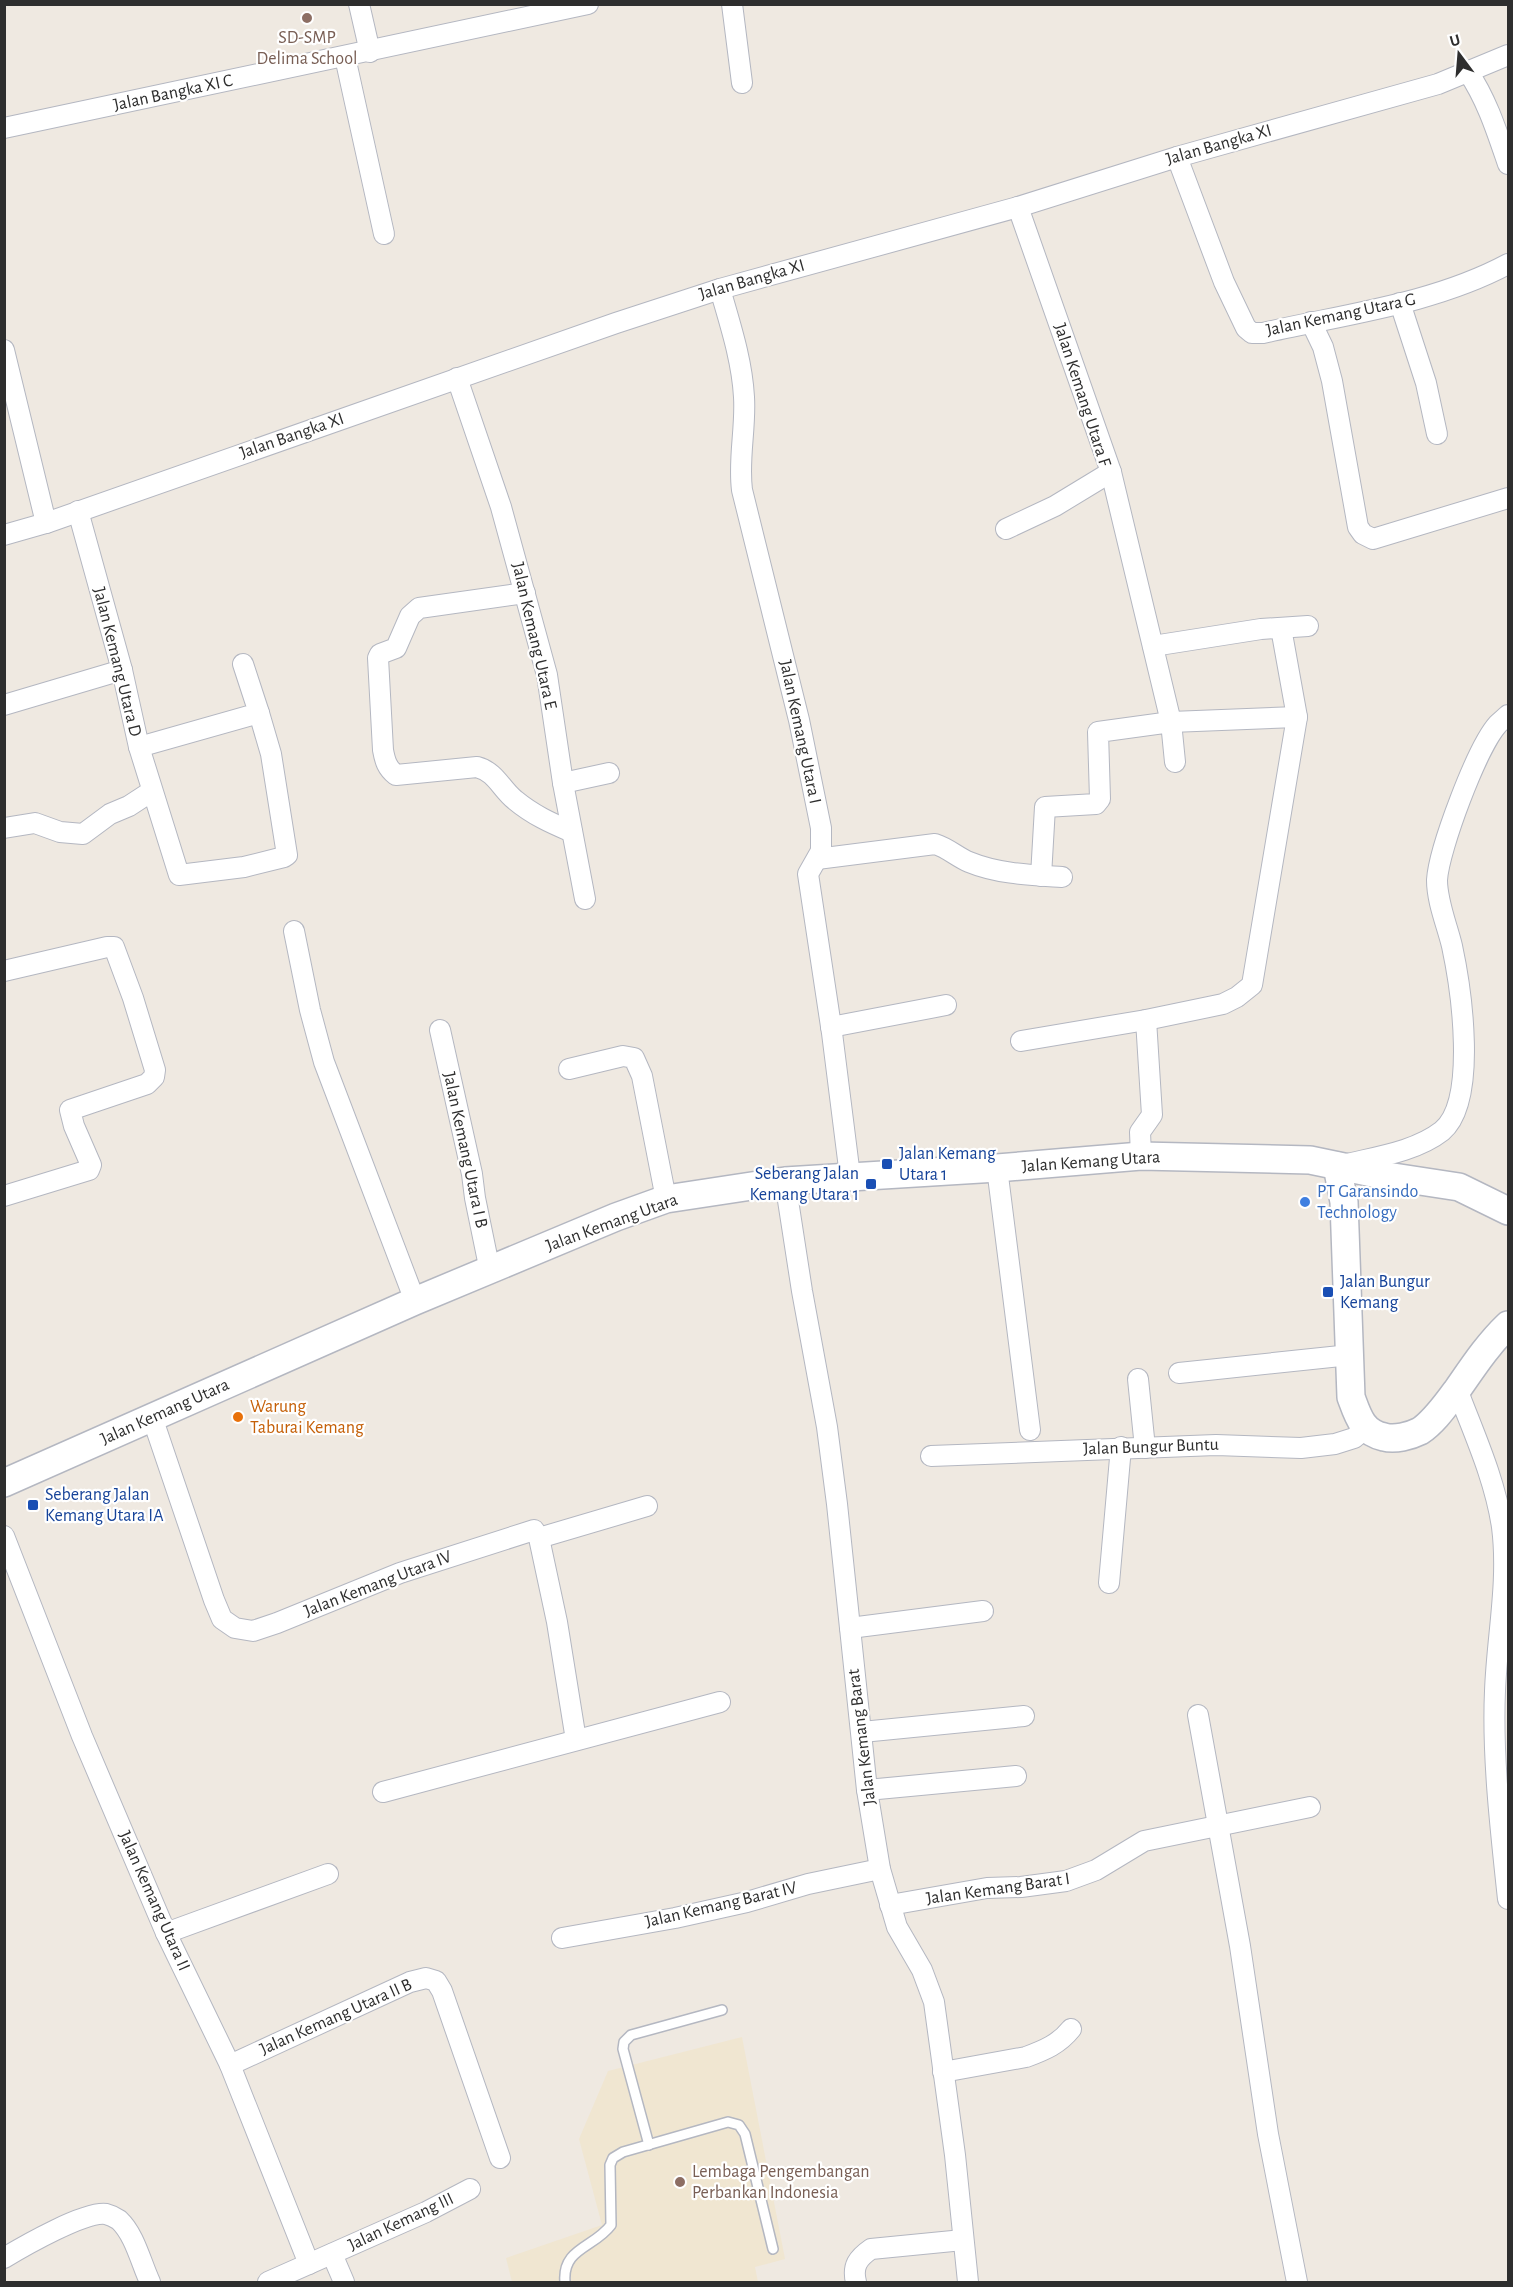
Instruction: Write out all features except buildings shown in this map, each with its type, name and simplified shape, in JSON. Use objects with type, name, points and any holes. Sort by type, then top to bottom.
[{"type":"street","points":[[359,4],[370,51]]},
{"type":"street","name":"Jalan Bangka XI C","points":[[4,128],[588,4]]},
{"type":"street","points":[[732,4],[741,83]]},
{"type":"street","name":"Jalan Bangka XI","points":[[4,535],[46,523],[458,378],[720,289],[1018,207],[1177,157],[1438,84],[1509,55]]},
{"type":"street","points":[[345,57],[384,234]]},
{"type":"street","points":[[1468,72],[1479,88],[1509,164]]},
{"type":"street","name":"Jalan Kemang Utara G","points":[[1177,157],[1224,282],[1246,328],[1252,333],[1263,333],[1400,303],[1450,289],[1509,264]]},
{"type":"street","name":"Jalan Kemang Utara F","points":[[1006,529],[1055,506],[1111,472],[1018,207]]},
{"type":"street","name":"Jalan Kemang Utara I","points":[[720,289],[742,375],[744,424],[740,471],[742,489],[800,720],[821,828],[821,850],[808,874],[850,1176]]},
{"type":"street","points":[[1400,303],[1426,383],[1437,434]]},
{"type":"street","points":[[1311,322],[1323,347],[1359,527],[1363,534],[1373,538],[1509,498]]},
{"type":"street","points":[[4,350],[46,523]]},
{"type":"street","name":"Jalan Kemang Utara E","points":[[458,378],[501,507],[547,675],[563,783],[585,900]]},
{"type":"street","points":[[1111,472],[1171,722],[1175,762]]},
{"type":"street","name":"Jalan Kemang Utara D","points":[[78,511],[122,670],[139,747],[259,713]]},
{"type":"street","points":[[525,593],[418,608],[410,616],[397,647],[380,654],[378,658],[383,750],[389,770],[396,775],[477,767],[483,769],[491,773],[513,799],[538,818],[572,832]]},
{"type":"street","points":[[1153,645],[1308,626]]},
{"type":"street","points":[[1022,1041],[1146,1020],[1222,1004],[1252,986],[1297,717],[1281,628]]},
{"type":"street","points":[[139,747],[179,875],[244,867],[284,857],[287,851],[276,783],[259,713],[243,664]]},
{"type":"street","points":[[4,705],[122,670]]},
{"type":"street","points":[[1509,715],[1497,725],[1476,762],[1458,806],[1440,861],[1437,882],[1460,990],[1464,1030],[1462,1089],[1455,1114],[1443,1130],[1424,1142],[1337,1166],[1344,1202],[1351,1397],[1359,1421],[1375,1435],[1391,1439],[1420,1430],[1442,1410],[1492,1342],[1509,1325]]},
{"type":"street","points":[[1041,876],[1045,807],[1098,802],[1098,732],[1171,722],[1297,717]]},
{"type":"street","points":[[563,783],[609,773]]},
{"type":"street","points":[[4,828],[35,823],[60,832],[83,834],[110,814],[129,806],[152,790]]},
{"type":"street","points":[[817,859],[935,844],[979,865],[1027,876],[1062,877]]},
{"type":"street","points":[[294,931],[310,1010],[324,1062],[415,1301]]},
{"type":"street","points":[[4,971],[114,947],[133,998],[155,1070],[154,1077],[147,1084],[70,1110],[74,1126],[91,1165],[89,1170],[4,1196]]},
{"type":"street","points":[[831,1027],[946,1005]]},
{"type":"street","points":[[1141,1156],[1140,1132],[1152,1115],[1146,1020]]},
{"type":"street","name":"Jalan Kemang Utara I B","points":[[440,1029],[472,1174],[490,1271]]},
{"type":"street","points":[[569,1069],[623,1056],[634,1058],[642,1076],[666,1199]]},
{"type":"street","name":"Jalan Kemang Utara","points":[[4,1483],[415,1301],[616,1217],[666,1199],[785,1181],[996,1168],[1141,1156],[1310,1160],[1459,1187],[1509,1210]]},
{"type":"street","points":[[996,1168],[1030,1430]]},
{"type":"street","name":"Jalan Kemang Barat","points":[[785,1181],[827,1427],[867,1790],[880,1869],[897,1926],[922,1970],[934,2002],[955,2155],[968,2283]]},
{"type":"street","points":[[1179,1373],[1350,1355]]},
{"type":"street","points":[[1138,1379],[1145,1448]]},
{"type":"street","points":[[1457,1389],[1492,1482],[1502,1528],[1504,1579],[1495,1691],[1497,1761],[1508,1890]]},
{"type":"street","name":"Jalan Kemang Utara IV","points":[[152,1418],[214,1600],[222,1619],[235,1628],[253,1631],[400,1573],[527,1531],[534,1530],[539,1538]]},
{"type":"street","name":"Jalan Bungur Buntu","points":[[931,1456],[1121,1447],[1215,1445],[1301,1448],[1345,1441],[1354,1438],[1366,1428]]},
{"type":"street","points":[[1109,1583],[1121,1447]]},
{"type":"street","points":[[576,1740],[557,1622],[539,1538],[647,1506]]},
{"type":"street","name":"Jalan Kemang Utara II","points":[[4,1536],[82,1736],[166,1933],[230,2065],[309,2265]]},
{"type":"street","points":[[850,1628],[983,1611]]},
{"type":"street","points":[[383,1792],[720,1702]]},
{"type":"street","points":[[1198,1715],[1240,1946],[1268,2134],[1297,2283]]},
{"type":"street","points":[[862,1732],[1024,1716]]},
{"type":"street","points":[[867,1790],[1016,1776]]},
{"type":"street","name":"Jalan Kemang Barat I","points":[[890,1905],[987,1888],[1021,1887],[1066,1881],[1096,1870],[1144,1841],[1310,1807]]},
{"type":"street","name":"Jalan Kemang Barat IV","points":[[562,1938],[675,1918],[747,1902],[807,1884],[880,1869]]},
{"type":"street","points":[[166,1933],[328,1874]]},
{"type":"street","name":"Jalan Kemang Utara II B","points":[[230,2065],[410,1982],[426,1978],[436,1981],[442,1992],[500,2158]]},
{"type":"street","points":[[943,2072],[1032,2055],[1061,2041],[1071,2029]]},
{"type":"street","name":"Jalan Kemang III","points":[[268,2283],[426,2212],[470,2189]]},
{"type":"street","points":[[4,2258],[89,2216],[107,2214],[118,2220],[129,2234],[150,2283]]},
{"type":"street","points":[[856,2283],[855,2264],[860,2256],[871,2249],[963,2240]]},
{"type":"street","name":"Jalan Kemang III","points":[[332,2254],[344,2283]]},
{"type":"lane","points":[[649,2145],[623,2049],[624,2042],[631,2036],[722,2010]]},
{"type":"lane","points":[[565,2283],[565,2267],[572,2256],[605,2232],[610,2225],[610,2165],[613,2158],[623,2152],[728,2122],[739,2125],[748,2144],[773,2249]]},
{"type":"shaded area","name":"Lembaga Pengembangan Perbankan Indonesia","points":[[742,2037],[785,2259],[755,2267],[758,2282],[512,2282],[506,2258],[602,2225],[579,2139],[608,2071]]},
{"type":"place","name":"SD-SMP Delima School","points":[[307,18]]},
{"type":"place","name":"Jalan Kemang Utara 1","points":[[887,1164]]},
{"type":"place","name":"Seberang Jalan Kemang Utara 1","points":[[871,1184]]},
{"type":"place","name":"PT Garansindo Technology","points":[[1305,1202]]},
{"type":"place","name":"Jalan Bungur Kemang","points":[[1328,1292]]},
{"type":"place","name":"Warung Taburai Kemang","points":[[238,1417]]},
{"type":"place","name":"Seberang Jalan Kemang Utara IA","points":[[33,1505]]},
{"type":"place","name":"Lembaga Pengembangan Perbankan Indonesia","points":[[680,2182]]}]
